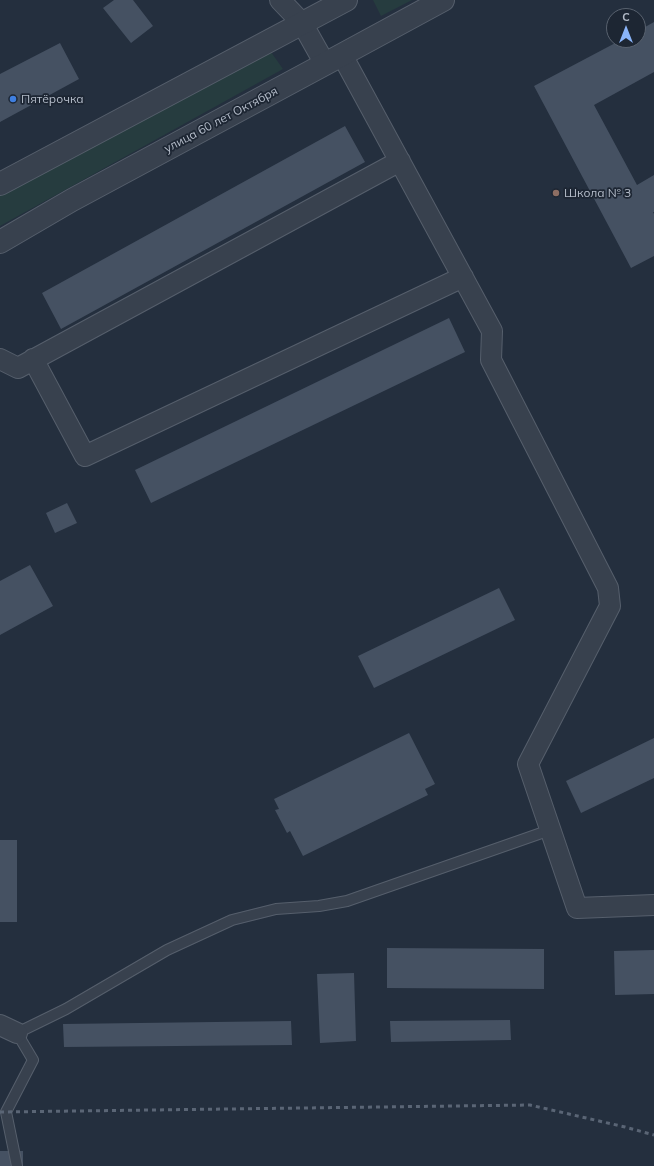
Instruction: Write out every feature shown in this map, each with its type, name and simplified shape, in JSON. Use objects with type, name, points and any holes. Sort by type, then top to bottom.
[{"type":"street","points":[[280,0],[302,23],[333,60],[400,161],[492,330],[491,360],[608,588],[610,606],[528,764],[577,908],[654,905]]},
{"type":"street","points":[[0,184],[346,0]]},
{"type":"street","name":"улица 60 лет Октября","points":[[0,242],[72,200],[443,0]]},
{"type":"street","points":[[0,359],[18,368],[400,161]]},
{"type":"street","points":[[33,359],[85,456],[463,277]]},
{"type":"lane","points":[[17,1166],[6,1112],[33,1060],[9,1029],[66,1009],[166,950],[232,920],[276,910],[319,906],[347,901],[550,830]]},
{"type":"green space","points":[[373,0],[412,0],[381,16]]},
{"type":"green space","points":[[271,52],[283,69],[0,226],[0,195]]},
{"type":"building","points":[[114,0],[133,0],[153,26],[131,43],[103,8]]},
{"type":"building","points":[[654,22],[654,72],[594,105],[637,185],[654,175],[654,256],[631,268],[534,86],[606,48],[646,48],[646,26]]},
{"type":"building","points":[[60,43],[79,79],[0,122],[0,74]]},
{"type":"building","points":[[345,126],[365,162],[61,329],[42,293]]},
{"type":"building","points":[[449,318],[465,352],[151,503],[135,470]]},
{"type":"building","points":[[67,503],[77,523],[55,533],[46,513]]},
{"type":"building","points":[[30,565],[53,606],[0,635],[0,581]]},
{"type":"building","points":[[499,588],[515,620],[374,688],[358,656]]},
{"type":"building","points":[[409,733],[435,784],[425,789],[428,795],[303,856],[290,831],[287,833],[275,810],[279,809],[274,799]]},
{"type":"building","points":[[654,738],[654,778],[581,813],[566,781]]},
{"type":"building","points":[[0,840],[17,840],[17,922],[0,922]]},
{"type":"building","points":[[387,948],[544,949],[544,989],[387,988]]},
{"type":"building","points":[[654,950],[654,994],[615,995],[614,951]]},
{"type":"building","points":[[354,973],[356,1041],[320,1043],[317,974]]},
{"type":"building","points":[[510,1020],[511,1040],[391,1042],[390,1021]]},
{"type":"building","points":[[291,1021],[292,1045],[64,1047],[63,1024]]},
{"type":"building","points":[[0,1151],[23,1151],[23,1166],[0,1166]]},
{"type":"railway","points":[[0,1112],[530,1105],[654,1135]]},
{"type":"place","name":"Пятёрочка","points":[[13,99]]},
{"type":"place","name":"Школа № 3","points":[[556,193]]}]
